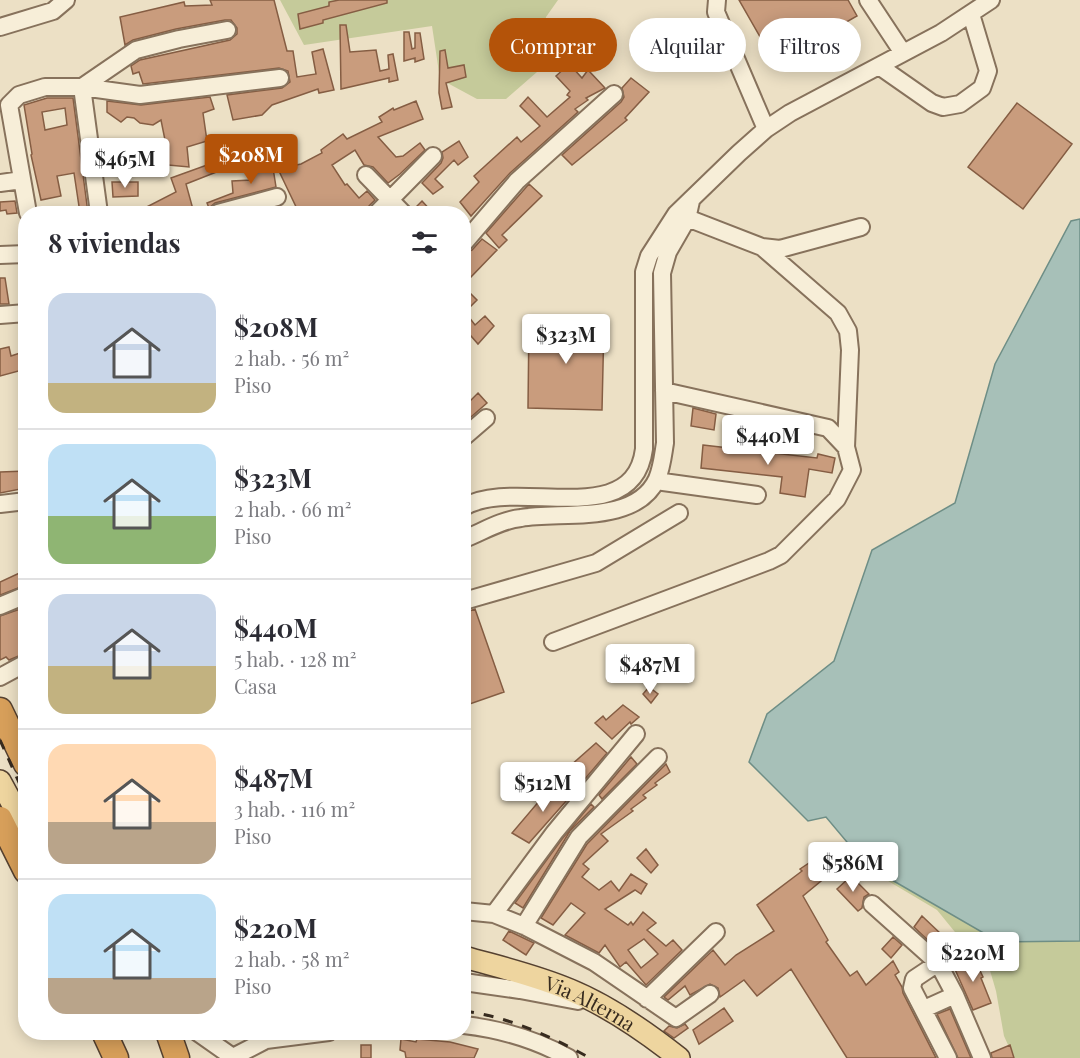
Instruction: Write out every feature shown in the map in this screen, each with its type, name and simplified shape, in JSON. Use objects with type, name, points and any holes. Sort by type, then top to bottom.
[{"type":"highway","points":[[0,710],[18,747]]},
{"type":"highway","points":[[0,819],[18,855]]},
{"type":"highway","points":[[108,1040],[116,1056]]},
{"type":"highway","points":[[116,1056],[121,1040]]},
{"type":"highway","points":[[171,1040],[177,1058]]},
{"type":"main road","points":[[3,788],[18,815]]},
{"type":"main road","name":"Via Alterna","points":[[471,959],[572,990],[653,1038],[679,1058]]},
{"type":"main road","name":"Via Alterna","points":[[471,963],[493,965]]},
{"type":"street","points":[[0,27],[53,11],[66,0]]},
{"type":"street","points":[[717,0],[716,12],[766,129]]},
{"type":"street","points":[[868,0],[903,53]]},
{"type":"street","points":[[471,536],[517,518],[611,512],[630,506],[645,495],[656,480],[662,463],[665,443],[662,273],[682,216],[691,200],[738,153],[766,129],[790,113],[903,53],[991,0]]},
{"type":"street","points":[[879,66],[932,103],[943,107],[960,104],[982,87],[988,71],[971,14]]},
{"type":"street","points":[[82,87],[136,50],[227,30]]},
{"type":"street","points":[[27,206],[9,105],[19,95],[45,87],[82,87],[140,95],[280,78]]},
{"type":"street","points":[[82,87],[98,206]]},
{"type":"street","points":[[471,235],[517,181],[614,94]]},
{"type":"street","points":[[386,206],[433,156]]},
{"type":"street","points":[[366,175],[396,206]]},
{"type":"street","points":[[0,183],[22,180]]},
{"type":"street","points":[[244,206],[277,197]]},
{"type":"street","points":[[682,216],[762,248],[780,249],[861,227]]},
{"type":"street","points":[[471,502],[492,497],[593,497],[613,493],[626,486],[636,476],[642,463],[644,449],[644,272],[649,256],[682,216]]},
{"type":"street","points":[[553,642],[781,555],[837,499],[852,470],[846,447],[849,331],[838,313],[762,248]]},
{"type":"street","points":[[0,255],[18,254]]},
{"type":"street","points":[[0,315],[18,314]]},
{"type":"street","points":[[664,391],[828,428],[846,447]]},
{"type":"street","points":[[471,431],[486,418]]},
{"type":"street","points":[[656,480],[757,495]]},
{"type":"street","points":[[0,504],[18,502]]},
{"type":"street","points":[[471,599],[596,563],[679,513]]},
{"type":"street","points":[[0,606],[18,598]]},
{"type":"street","points":[[0,677],[18,667]]},
{"type":"street","points":[[494,914],[554,833],[636,734]]},
{"type":"street","points":[[524,926],[579,837],[658,757]]},
{"type":"street","points":[[872,904],[938,963],[955,995],[982,1058]]},
{"type":"street","points":[[471,912],[494,914],[524,926],[594,962],[676,1018],[710,994]]},
{"type":"street","points":[[648,999],[716,932]]},
{"type":"street","points":[[938,963],[912,984],[948,1058]]},
{"type":"street","points":[[471,983],[568,998],[615,1014]]},
{"type":"street","points":[[924,1009],[955,995]]},
{"type":"street","points":[[471,1026],[486,1027],[550,1047],[569,1058]]},
{"type":"street","points":[[208,1040],[232,1058],[266,1040]]},
{"type":"green space","points":[[280,0],[558,0],[546,18],[489,18],[489,72],[537,72],[506,99],[477,99],[440,79],[432,26],[304,45]]},
{"type":"green space","points":[[1080,715],[1080,1058],[1014,1058],[1004,1036],[989,967],[959,937],[937,910],[878,875],[858,858],[858,842]]},
{"type":"water","points":[[1080,219],[1080,941],[999,942],[892,880],[857,854],[826,817],[808,821],[749,762],[767,714],[834,661],[872,550],[955,503],[995,364],[1071,221]]},
{"type":"building","points":[[210,0],[274,0],[287,51],[293,51],[297,77],[316,74],[312,52],[323,49],[334,90],[319,93],[318,89],[272,105],[262,115],[233,120],[227,95],[282,88],[290,82],[288,71],[279,68],[143,84],[139,72],[133,74],[131,66],[140,60],[230,40],[237,34],[237,28],[231,20],[225,20],[176,29],[133,40],[125,45],[120,17],[184,2],[185,6],[212,5]]},
{"type":"building","points":[[387,0],[387,3],[323,20],[323,23],[300,29],[298,14],[329,6],[329,2]]},
{"type":"building","points":[[739,0],[848,0],[857,16],[854,18],[758,18],[758,33]]},
{"type":"building","points":[[340,25],[346,25],[350,52],[376,50],[380,71],[389,69],[388,55],[393,54],[398,80],[389,82],[389,78],[341,89]]},
{"type":"building","points":[[404,32],[409,32],[412,49],[415,48],[415,33],[420,33],[424,59],[415,62],[415,58],[404,61]]},
{"type":"building","points":[[445,50],[448,68],[464,65],[466,77],[446,83],[452,107],[442,109],[439,93],[440,51]]},
{"type":"building","points":[[560,72],[577,72],[582,78],[586,72],[590,72],[605,88],[586,98],[588,100],[575,109],[578,112],[510,173],[471,216],[471,206],[463,206],[460,202],[479,182],[474,176],[517,137],[521,142],[540,126],[520,106],[528,97],[547,117],[570,97],[567,95],[570,91],[556,76]]},
{"type":"building","points":[[631,78],[649,92],[625,118],[627,120],[572,165],[562,155],[621,102],[624,97],[622,88]]},
{"type":"building","points":[[210,97],[214,109],[203,113],[207,141],[187,147],[189,167],[147,163],[148,154],[164,155],[161,141],[165,140],[161,120],[153,125],[140,123],[134,118],[127,117],[121,122],[107,112],[107,101],[141,105]]},
{"type":"building","points":[[47,98],[73,98],[87,206],[79,206],[74,173],[57,176],[61,196],[41,200],[24,105]],"holes":[[[65,108],[67,125],[45,130],[42,112]]]},
{"type":"building","points":[[416,101],[423,119],[378,137],[396,157],[403,156],[420,143],[425,150],[400,174],[388,183],[373,167],[364,165],[355,150],[332,165],[345,185],[347,184],[359,198],[367,191],[375,200],[369,206],[296,206],[278,169],[301,164],[322,153],[321,150],[343,134],[347,139],[382,122],[379,117],[393,108],[394,110]]},
{"type":"building","points":[[1017,103],[1072,144],[1023,209],[968,167]]},
{"type":"building","points":[[459,141],[468,157],[458,165],[454,160],[435,179],[443,187],[433,194],[422,183],[441,163],[442,152]]},
{"type":"building","points":[[218,161],[219,171],[186,184],[192,206],[149,206],[176,192],[171,178]]},
{"type":"building","points":[[273,168],[276,187],[208,206],[207,203],[233,193],[232,181],[251,180],[250,172]]},
{"type":"building","points":[[112,182],[138,182],[138,196],[113,197]]},
{"type":"building","points":[[529,184],[542,196],[502,235],[507,240],[499,248],[486,233]]},
{"type":"building","points":[[15,201],[17,213],[7,214],[6,210],[0,211],[0,202]]},
{"type":"building","points":[[422,201],[427,206],[417,206]]},
{"type":"building","points":[[482,239],[497,250],[471,277],[471,250]]},
{"type":"building","points":[[0,278],[5,278],[9,304],[0,304]]},
{"type":"building","points":[[471,294],[477,300],[471,306]]},
{"type":"building","points":[[485,316],[494,326],[478,344],[471,336],[471,320],[475,325]]},
{"type":"building","points":[[529,321],[604,323],[602,410],[528,408]]},
{"type":"building","points":[[9,347],[11,356],[18,354],[18,371],[0,376],[0,349]]},
{"type":"building","points":[[478,393],[487,403],[471,417],[471,400]]},
{"type":"building","points":[[693,408],[716,414],[714,430],[691,426]]},
{"type":"building","points":[[703,445],[817,458],[818,454],[835,458],[832,473],[809,469],[805,497],[780,493],[782,477],[701,468]]},
{"type":"building","points":[[18,471],[18,490],[0,493],[0,472]]},
{"type":"building","points":[[18,574],[18,588],[0,595],[0,582]]},
{"type":"building","points":[[475,609],[504,692],[471,704],[471,610]]},
{"type":"building","points":[[18,610],[18,656],[9,660],[6,657],[0,660],[0,616]]},
{"type":"building","points":[[649,687],[658,694],[651,703],[643,694]]},
{"type":"building","points":[[623,705],[639,717],[631,724],[630,722],[612,739],[595,723],[603,716],[606,720]]},
{"type":"building","points":[[596,743],[607,753],[584,780],[570,766]]},
{"type":"building","points":[[631,757],[637,764],[602,799],[599,795]]},
{"type":"building","points":[[666,764],[670,772],[643,795],[646,798],[631,809],[633,811],[601,834],[608,841],[583,864],[589,869],[582,877],[599,890],[611,881],[619,891],[631,874],[647,884],[641,894],[635,890],[605,909],[628,925],[631,922],[633,925],[643,912],[656,923],[647,930],[666,946],[673,940],[682,950],[646,985],[626,962],[620,967],[605,945],[599,953],[565,935],[585,913],[571,903],[553,925],[541,918],[587,844]],"holes":[[[644,939],[658,954],[641,968],[628,950]]]},
{"type":"building","points":[[563,781],[575,791],[529,843],[512,833],[540,800],[550,795]]},
{"type":"building","points":[[591,804],[594,807],[570,831],[523,908],[515,903],[562,839]]},
{"type":"building","points":[[646,849],[658,865],[651,873],[637,858]]},
{"type":"building","points":[[812,861],[826,877],[803,896],[828,940],[826,942],[850,976],[857,971],[866,985],[893,961],[899,972],[895,975],[936,1058],[847,1058],[791,969],[757,996],[744,980],[720,997],[718,988],[710,984],[690,995],[685,986],[668,1000],[664,997],[713,950],[725,965],[736,955],[774,931],[757,905]]},
{"type":"building","points":[[851,876],[869,894],[864,897],[862,908],[858,911],[837,889]]},
{"type":"building","points":[[922,916],[942,935],[932,944],[914,927]]},
{"type":"building","points":[[509,931],[534,943],[526,955],[503,940]]},
{"type":"building","points":[[893,937],[902,945],[891,958],[882,949]]},
{"type":"building","points":[[973,956],[983,977],[981,978],[991,1003],[973,1010],[954,967]]},
{"type":"building","points":[[724,1008],[733,1021],[699,1044],[693,1030]]},
{"type":"building","points":[[950,1009],[971,1058],[958,1058],[937,1014]]},
{"type":"building","points":[[685,1024],[688,1028],[674,1038],[664,1031],[669,1026],[677,1028]]},
{"type":"building","points":[[401,1040],[450,1042],[478,1049],[474,1058],[406,1058],[405,1052],[400,1050]]},
{"type":"building","points":[[361,1045],[371,1045],[371,1058],[361,1058]]},
{"type":"building","points":[[1010,1045],[1014,1058],[992,1058],[991,1053]]},
{"type":"railway","points":[[0,740],[18,780]]},
{"type":"railway","points":[[471,1012],[529,1028],[590,1058]]}]
